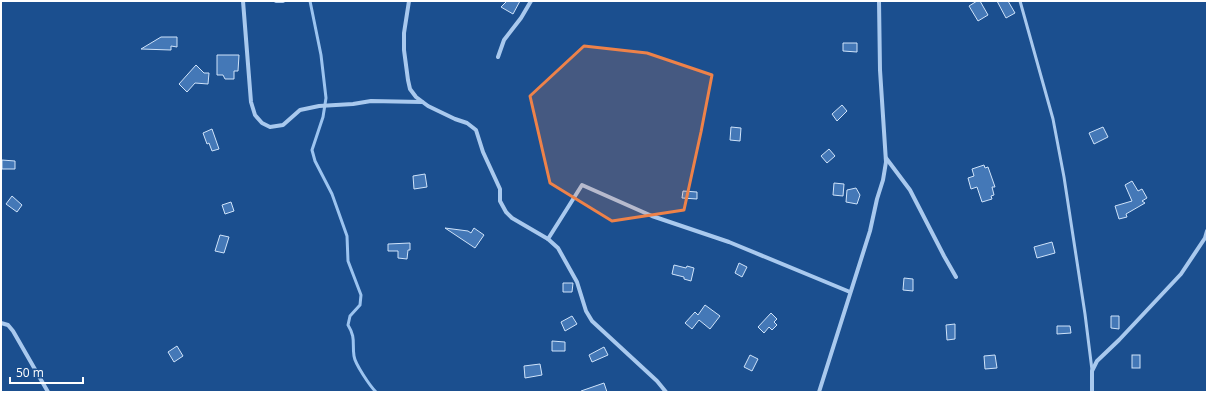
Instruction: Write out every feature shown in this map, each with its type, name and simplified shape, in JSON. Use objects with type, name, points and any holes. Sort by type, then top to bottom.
[{"type":"street","points":[[243,1],[251,102],[255,115],[262,123],[270,127],[283,125],[300,110],[319,106],[353,104],[371,101],[422,102]]},
{"type":"street","points":[[276,1],[283,1]]},
{"type":"street","points":[[409,1],[404,33],[404,50],[408,80],[413,94],[422,102],[455,119],[467,123],[476,130],[483,152],[500,189],[500,201],[506,212],[512,218],[548,239],[558,248],[577,282],[586,311],[592,321],[657,381],[666,392]]},
{"type":"street","points":[[498,57],[504,40],[521,18],[531,1]]},
{"type":"street","points":[[819,392],[870,231],[883,180],[886,158],[880,70],[879,1]]},
{"type":"street","points":[[886,158],[910,190],[956,277]]},
{"type":"street","points":[[548,239],[582,185],[652,216],[729,242],[850,292]]},
{"type":"street","points":[[1092,392],[1092,371],[1097,361],[1119,340],[1181,274],[1205,238],[1207,231]]},
{"type":"street","points":[[1,323],[8,325],[13,331],[48,392]]},
{"type":"lane","points":[[1020,1],[1053,119],[1081,284],[1092,371]]},
{"type":"highlighted area","points":[[584,46],[647,53],[712,75],[684,210],[612,221],[550,183],[530,96]]},
{"type":"building","points":[[507,1],[520,1],[513,14],[501,7]]},
{"type":"building","points":[[977,1],[980,1],[988,15],[978,21],[969,6]]},
{"type":"building","points":[[997,1],[1008,1],[1015,13],[1006,18]]},
{"type":"building","points":[[161,37],[177,37],[177,47],[171,46],[171,50],[141,49]]},
{"type":"building","points":[[843,43],[857,43],[857,52],[843,51]]},
{"type":"building","points":[[217,55],[239,55],[238,71],[234,71],[234,79],[225,79],[223,75],[217,75]]},
{"type":"building","points":[[196,65],[204,73],[209,73],[208,84],[195,83],[187,92],[179,84]]},
{"type":"building","points":[[842,105],[847,111],[837,121],[832,114]]},
{"type":"building","points":[[731,127],[741,128],[740,141],[730,140]]},
{"type":"building","points":[[1103,127],[1108,137],[1094,144],[1089,133]]},
{"type":"building","points":[[212,129],[219,149],[212,151],[209,143],[207,144],[203,133]]},
{"type":"building","points":[[829,149],[835,156],[827,163],[821,156]]},
{"type":"building","points":[[2,160],[15,161],[15,169],[2,169]]},
{"type":"building","points":[[984,165],[985,168],[988,167],[995,187],[992,187],[994,195],[991,196],[992,199],[982,202],[977,187],[971,189],[968,178],[974,176],[972,169]]},
{"type":"building","points":[[425,174],[427,187],[414,189],[413,176]]},
{"type":"building","points":[[1132,181],[1138,191],[1142,189],[1147,198],[1142,201],[1145,203],[1126,214],[1127,217],[1119,219],[1115,206],[1132,201],[1125,185]]},
{"type":"building","points":[[834,183],[844,184],[843,196],[833,195]]},
{"type":"building","points":[[856,188],[860,195],[857,204],[846,202],[847,190]]},
{"type":"building","points":[[683,191],[697,192],[697,199],[682,198]]},
{"type":"building","points":[[12,196],[22,205],[17,212],[6,204]]},
{"type":"building","points":[[231,202],[234,211],[225,214],[222,205]]},
{"type":"building","points":[[445,228],[468,231],[471,233],[474,228],[484,235],[475,248]]},
{"type":"building","points":[[220,235],[229,237],[224,253],[215,251]]},
{"type":"building","points":[[1052,242],[1055,253],[1037,258],[1034,247]]},
{"type":"building","points":[[410,243],[410,250],[408,250],[407,259],[398,258],[398,251],[388,251],[388,244]]},
{"type":"building","points":[[739,263],[747,267],[742,277],[735,273]]},
{"type":"building","points":[[674,265],[694,268],[691,281],[684,279],[684,277],[672,274]]},
{"type":"building","points":[[904,278],[913,279],[913,291],[903,290]]},
{"type":"building","points":[[563,283],[573,283],[572,292],[563,292]]},
{"type":"building","points":[[705,305],[720,316],[710,329],[699,320],[692,329],[685,323],[695,312],[698,315]]},
{"type":"building","points":[[771,313],[777,319],[774,322],[777,325],[772,330],[769,327],[764,333],[758,327]]},
{"type":"building","points":[[572,316],[577,324],[565,331],[561,322]]},
{"type":"building","points":[[1111,316],[1119,316],[1119,329],[1111,328]]},
{"type":"building","points":[[955,324],[955,339],[947,340],[946,325]]},
{"type":"building","points":[[1057,326],[1070,326],[1071,333],[1057,334]]},
{"type":"building","points":[[552,341],[565,342],[565,351],[552,351]]},
{"type":"building","points":[[177,346],[183,356],[174,362],[168,352]]},
{"type":"building","points":[[604,347],[608,355],[592,362],[589,355]]},
{"type":"building","points":[[750,355],[758,359],[752,371],[744,367]]},
{"type":"building","points":[[995,355],[997,368],[985,369],[984,356]]},
{"type":"building","points":[[1132,355],[1140,355],[1140,368],[1132,368]]},
{"type":"building","points":[[540,364],[542,375],[525,378],[524,366]]},
{"type":"building","points":[[604,383],[607,392],[581,392],[581,391]]},
{"type":"waterway","points":[[310,1],[321,55],[326,98],[323,117],[312,150],[315,161],[332,194],[347,236],[348,261],[361,295],[360,305],[350,316],[348,325],[353,337],[355,360],[363,375],[376,392]]}]
